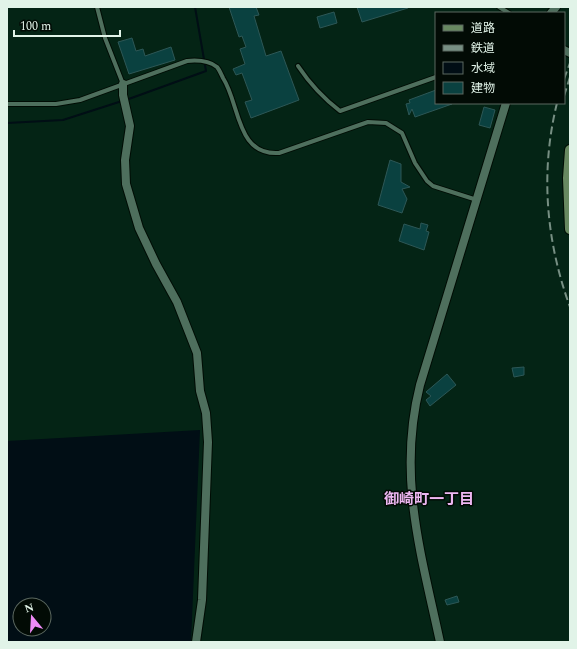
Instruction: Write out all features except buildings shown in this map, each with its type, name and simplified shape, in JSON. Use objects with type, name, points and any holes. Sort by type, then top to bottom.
[{"type":"street","points":[[123,84],[123,95],[130,126],[125,160],[126,184],[139,228],[156,264],[177,302],[197,353],[200,391],[206,413],[208,442],[202,600],[196,642]]},
{"type":"street","points":[[440,642],[417,535],[411,499],[409,468],[411,426],[420,385],[506,104]]},
{"type":"street","points":[[570,150],[568,178],[570,229]]},
{"type":"lane","points":[[96,7],[105,38],[123,84]]},
{"type":"lane","points":[[7,104],[56,104],[80,100],[187,61],[201,60],[217,67],[226,82],[245,135],[252,145],[260,150],[269,154],[279,153],[368,122],[386,123],[402,133],[415,163],[427,181],[433,186],[477,200]]},
{"type":"lane","points":[[298,66],[309,82],[328,102],[340,111],[435,77]]},
{"type":"water","points":[[200,430],[191,642],[7,642],[7,441]]},
{"type":"waterway","points":[[126,100],[206,71],[195,7]]},
{"type":"waterway","points":[[7,123],[63,120],[122,101]]},
{"type":"railway","points":[[565,76],[570,63]]},
{"type":"railway","points":[[565,93],[570,77]]},
{"type":"railway","points":[[557,104],[548,155],[548,206],[555,257],[570,307]]},
{"type":"district","name":"御崎町一丁目","points":[[429,499]]}]
